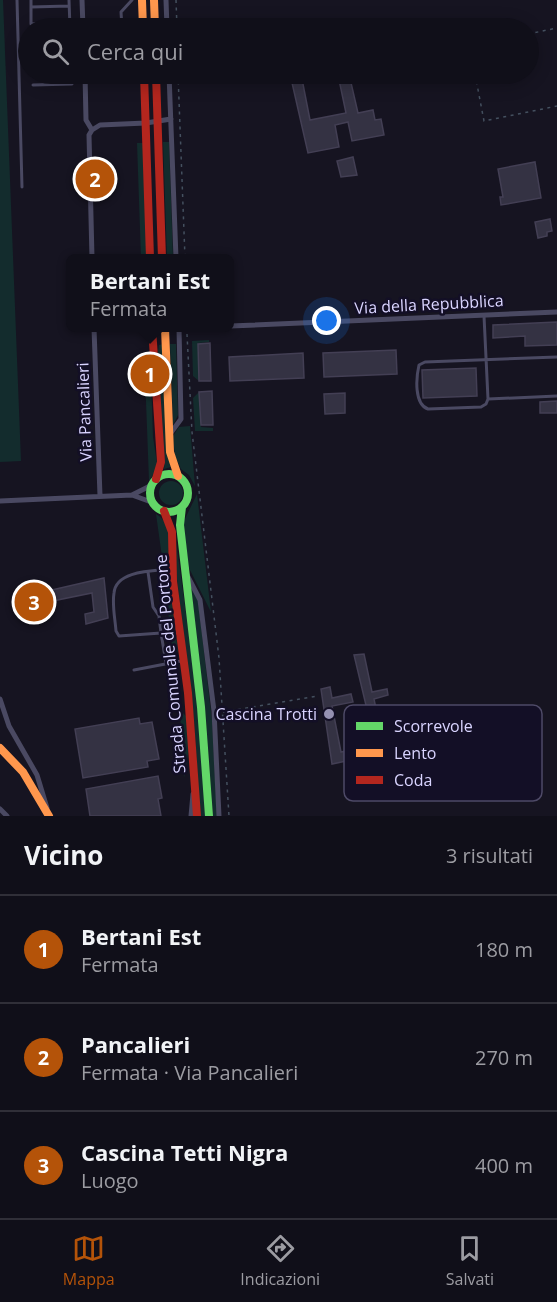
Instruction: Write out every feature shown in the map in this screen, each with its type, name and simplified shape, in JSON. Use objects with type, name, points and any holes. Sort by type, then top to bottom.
[{"type":"street","points":[[82,0],[83,18]]},
{"type":"street","points":[[142,0],[143,18]]},
{"type":"street","points":[[154,0],[155,18]]},
{"type":"street","points":[[166,0],[167,18]]},
{"type":"street","points":[[85,84],[86,120],[92,130]]},
{"type":"street","points":[[144,84],[150,254]]},
{"type":"street","points":[[156,84],[162,254]]},
{"type":"street","points":[[169,84],[176,254]]},
{"type":"street","points":[[92,254],[89,135],[92,130],[106,124],[146,123],[171,119]]},
{"type":"street","name":"Via della Repubblica","points":[[234,326],[557,312]]},
{"type":"street","name":"Via Pancalieri","points":[[94,332],[100,496]]},
{"type":"street","points":[[152,332],[161,462],[151,498],[154,503]]},
{"type":"street","points":[[165,332],[172,458],[178,476]]},
{"type":"street","points":[[170,434],[181,419],[179,332]]},
{"type":"street","points":[[0,501],[132,495],[154,503],[164,511],[173,511],[182,507],[188,493],[187,484],[178,476],[164,474],[132,495]]},
{"type":"street","name":"Strada Comunale del Portone","points":[[182,507],[180,525],[201,707],[209,816]]},
{"type":"street","name":"Strada Comunale del Portone","points":[[164,511],[172,532],[172,569],[188,693],[197,816]]},
{"type":"street","name":"Strada Comunale del Portone","points":[[185,572],[200,600],[214,711],[219,816]]},
{"type":"street","points":[[0,699],[9,726],[37,775],[44,792],[48,814]]},
{"type":"street","points":[[0,747],[22,772],[48,814]]},
{"type":"street","points":[[190,816],[194,781]]},
{"type":"street","points":[[0,809],[7,816]]},
{"type":"lane","points":[[17,0],[18,37]]},
{"type":"lane","points":[[31,0],[31,18]]},
{"type":"lane","points":[[69,0],[70,18]]},
{"type":"lane","points":[[121,18],[121,12],[132,0]]},
{"type":"lane","points":[[31,7],[69,6]]},
{"type":"lane","points":[[19,84],[22,187]]},
{"type":"lane","points":[[33,85],[72,84]]},
{"type":"lane","points":[[484,316],[485,359],[488,399],[486,404],[481,407],[428,410],[422,407],[419,402],[419,365],[425,362],[485,359],[557,357]]},
{"type":"lane","points":[[488,399],[557,396]]},
{"type":"lane","points":[[161,633],[119,636],[116,630],[114,591],[122,579],[131,575],[172,569]]},
{"type":"lane","points":[[148,572],[153,607],[159,616],[166,663]]},
{"type":"lane","points":[[134,670],[183,660]]},
{"type":"path","points":[[176,0],[177,18]]},
{"type":"path","points":[[539,32],[557,28]]},
{"type":"path","points":[[178,84],[185,254]]},
{"type":"path","points":[[477,84],[484,121],[557,106]]},
{"type":"path","points":[[186,332],[192,432],[223,712],[229,816]]},
{"type":"path","points":[[214,711],[223,712],[317,696]]},
{"type":"green space","points":[[0,0],[3,0],[21,461],[0,462]]},
{"type":"green space","points":[[163,142],[169,142],[173,254],[167,254]]},
{"type":"green space","points":[[137,143],[143,143],[147,254],[141,254]]},
{"type":"green space","points":[[209,340],[209,342],[198,343],[199,381],[193,376],[192,341]]},
{"type":"green space","points":[[163,344],[167,454],[171,467],[164,469],[158,351],[159,345]]},
{"type":"green space","points":[[170,344],[176,344],[178,415],[173,425]]},
{"type":"green space","points":[[145,375],[151,375],[153,437],[157,463],[155,472],[149,481]]},
{"type":"green space","points":[[199,392],[201,427],[213,428],[213,431],[195,431],[193,398]]},
{"type":"green space","points":[[190,426],[195,486],[189,475],[181,469],[175,456],[173,436],[179,427]]},
{"type":"green space","points":[[171,481],[176,482],[182,488],[182,498],[176,504],[171,505],[166,504],[160,498],[159,493],[160,488],[166,482]]},
{"type":"green space","points":[[197,494],[211,612],[189,568],[183,523]]},
{"type":"green space","points":[[156,514],[165,523],[169,535],[168,562],[163,564]]},
{"type":"green space","points":[[176,541],[196,686],[206,816],[200,816],[194,720],[176,571]]},
{"type":"green space","points":[[164,575],[169,577],[178,651],[173,655]]},
{"type":"green space","points":[[191,587],[198,600],[212,721],[217,816],[213,816],[206,720]]},
{"type":"green space","points":[[180,713],[186,716],[189,749],[184,778]]},
{"type":"building","points":[[292,84],[303,84],[310,120],[346,113],[340,84],[351,84],[358,113],[373,110],[375,120],[381,119],[384,135],[352,141],[348,122],[335,125],[339,147],[308,153]]},
{"type":"building","points":[[353,157],[357,175],[341,177],[337,161]]},
{"type":"building","points":[[535,162],[541,198],[501,205],[500,197],[503,197],[498,169]]},
{"type":"building","points":[[550,219],[552,231],[547,232],[547,236],[538,238],[535,222]]},
{"type":"building","points":[[557,322],[557,345],[525,346],[525,336],[493,338],[493,325]]},
{"type":"building","points":[[210,343],[211,381],[199,381],[198,344]]},
{"type":"building","points":[[396,350],[397,374],[324,377],[323,353]]},
{"type":"building","points":[[303,353],[304,378],[230,381],[229,357]]},
{"type":"building","points":[[476,368],[477,396],[423,398],[422,370]]},
{"type":"building","points":[[212,391],[213,425],[201,425],[199,392]]},
{"type":"building","points":[[345,393],[345,413],[325,414],[324,394]]},
{"type":"building","points":[[557,401],[557,413],[540,413],[540,402]]},
{"type":"building","points":[[104,578],[108,618],[86,624],[85,614],[94,612],[92,593],[23,607],[21,597]]},
{"type":"building","name":"Cascina Trotti","points":[[364,654],[372,692],[387,689],[388,695],[374,699],[375,705],[366,705],[354,655]]},
{"type":"building","name":"Cascina Trotti","points":[[330,687],[332,698],[351,694],[353,702],[332,706],[341,752],[344,751],[344,762],[332,764],[321,689]]},
{"type":"building","points":[[139,718],[140,724],[152,722],[159,759],[147,761],[148,767],[83,778],[75,729]]},
{"type":"building","points":[[158,776],[162,798],[158,799],[161,816],[90,816],[86,789]]},
{"type":"traffic: fast","points":[[169,474],[182,480],[188,493],[182,506],[169,512],[156,506],[150,493],[156,480],[169,474]]},
{"type":"traffic: fast","points":[[182,507],[180,525],[201,707],[209,816]]},
{"type":"traffic: slow","points":[[142,0],[143,18]]},
{"type":"traffic: slow","points":[[154,0],[155,18]]},
{"type":"traffic: slow","points":[[165,332],[170,452],[178,476]]},
{"type":"traffic: slow","points":[[0,748],[23,772],[49,816]]},
{"type":"traffic: jam","points":[[144,84],[150,254]]},
{"type":"traffic: jam","points":[[156,84],[162,254]]},
{"type":"traffic: jam","points":[[152,332],[161,462],[156,479]]},
{"type":"traffic: jam","points":[[164,511],[172,532],[173,581],[188,693],[197,816]]},
{"type":"place","name":"Pancalieri","points":[[95,179]]},
{"type":"place","name":"Bertani Est","points":[[150,374]]},
{"type":"place","name":"Cascina Tetti Nigra","points":[[34,602]]},
{"type":"place","name":"Cascina Trotti","points":[[329,714]]}]
